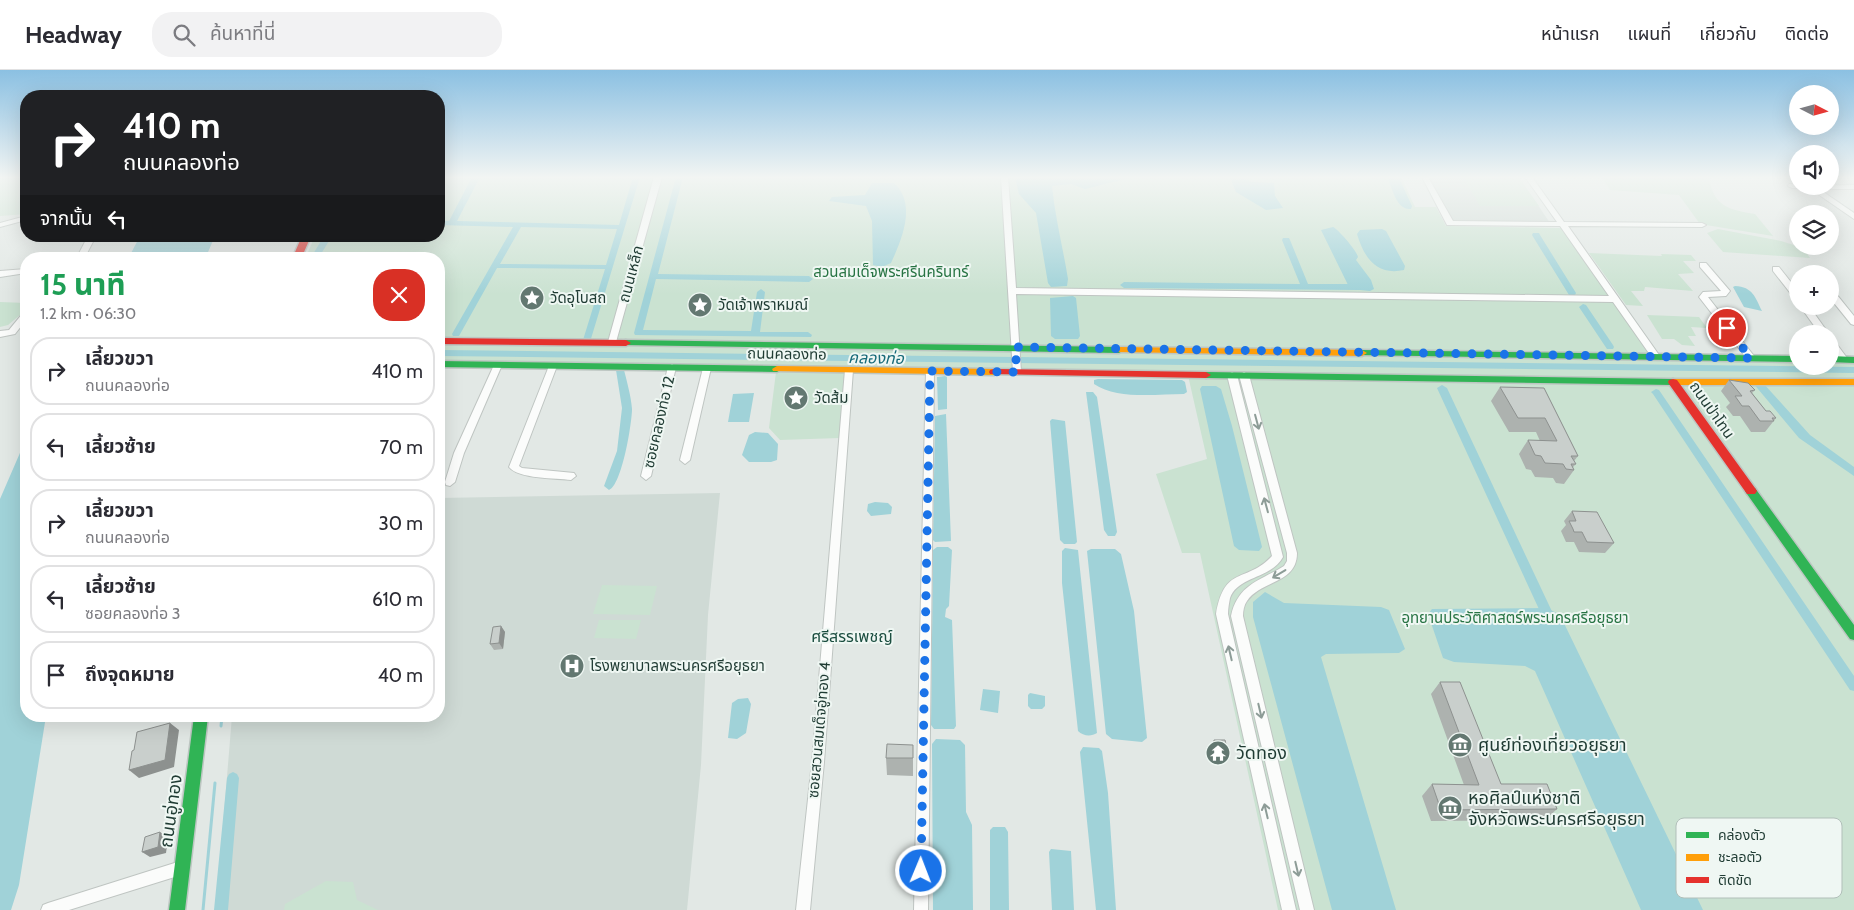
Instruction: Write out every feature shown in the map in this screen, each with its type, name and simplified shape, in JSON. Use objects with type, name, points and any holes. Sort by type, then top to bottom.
[{"type":"street","name":"ถนนเหล็ก","points":[[612,342],[647,216]]},
{"type":"street","points":[[1007,216],[1016,369]]},
{"type":"street","points":[[1446,216],[1450,223],[1702,225]]},
{"type":"street","name":"ถนนป่าโทน","points":[[1558,216],[1854,636]]},
{"type":"street","points":[[0,225],[20,220]]},
{"type":"street","points":[[1703,265],[1726,291],[1723,294],[1706,294],[1703,297],[1751,358]]},
{"type":"street","points":[[1776,269],[1789,286]]},
{"type":"street","points":[[0,274],[20,272]]},
{"type":"street","points":[[1012,291],[1615,299]]},
{"type":"street","points":[[1839,303],[1854,322]]},
{"type":"street","points":[[0,334],[12,332],[20,322]]},
{"type":"street","name":"ถนนคลองท่อ","points":[[445,341],[612,342],[1657,359],[1789,359]]},
{"type":"street","points":[[1839,350],[1849,360]]},
{"type":"street","points":[[1528,356],[1540,378]]},
{"type":"street","name":"ถนนคลองท่อ","points":[[445,364],[930,371],[1016,369],[1232,375],[1854,382]]},
{"type":"street","points":[[450,482],[459,453],[498,365]]},
{"type":"street","points":[[553,366],[514,465],[515,469],[520,471],[571,476]]},
{"type":"street","name":"ซอยคลองท่อ 12","points":[[646,476],[672,367]]},
{"type":"street","points":[[685,460],[707,368]]},
{"type":"street","name":"ซอยสวนสมเด็จอู่ทอง 4","points":[[802,910],[818,762],[849,370]]},
{"type":"street","points":[[921,910],[930,371]]},
{"type":"street","points":[[1232,375],[1278,557],[1273,563],[1236,581],[1229,588],[1222,600],[1222,614],[1289,910]]},
{"type":"street","points":[[1244,375],[1292,553],[1292,561],[1288,569],[1242,596],[1237,605],[1237,616],[1307,910]]},
{"type":"street","name":"ถนนอู่ทอง","points":[[177,910],[200,722]]},
{"type":"street","points":[[48,910],[181,868]]},
{"type":"shaded area","points":[[1449,216],[1545,216],[1550,223],[1452,221]]},
{"type":"shaded area","name":"โรงพยาบาลพระนครศรีอยุธยา","points":[[720,493],[708,615],[701,765],[687,910],[216,910],[232,722],[445,722],[445,498]]},
{"type":"green space","name":"อุทยานประวัติศาสตร์พระนครศรีอยุธยา","points":[[445,216],[1441,216],[1446,226],[1561,228],[1654,360],[1789,362],[1789,375],[1839,375],[1839,362],[1854,362],[1854,910],[1278,910],[1200,553],[1182,553],[1156,474],[1207,459],[1187,371],[445,361],[445,252],[308,252],[312,242],[445,242]]},
{"type":"green space","points":[[1694,216],[1757,216],[1773,236],[1700,224]]},
{"type":"green space","points":[[1718,229],[1781,241],[1789,244],[1789,255],[1808,255],[1810,258],[1723,252],[1707,233]]},
{"type":"green space","points":[[1589,253],[1662,256],[1661,254],[1691,255],[1696,261],[1683,261],[1694,273],[1678,274],[1693,291],[1645,287],[1644,291],[1631,291],[1643,306],[1626,305]]},
{"type":"green space","points":[[0,302],[20,303],[20,315],[8,325],[0,327]]},
{"type":"green space","points":[[1647,315],[1699,317],[1707,328],[1691,327],[1696,336],[1688,336],[1695,346],[1682,345],[1674,339],[1662,339]]},
{"type":"green space","points":[[776,372],[845,373],[840,438],[780,440],[769,428]]},
{"type":"green space","points":[[602,585],[657,586],[650,615],[593,614]]},
{"type":"green space","points":[[599,620],[641,620],[636,639],[594,638]]},
{"type":"green space","points":[[326,881],[353,882],[357,900],[378,910],[284,910],[285,904]]},
{"type":"water","points":[[870,216],[906,216],[903,233],[891,263],[882,267],[873,265],[872,221]]},
{"type":"water","points":[[1037,216],[1056,216],[1068,279],[1067,286],[1051,287],[1048,283]]},
{"type":"water","points":[[1333,227],[1354,250],[1358,257],[1356,260],[1371,280],[1374,289],[1370,291],[1350,289],[1321,230]]},
{"type":"water","points":[[1382,229],[1386,231],[1405,266],[1404,270],[1395,271],[1379,268],[1368,258],[1364,251],[1357,234],[1360,230]]},
{"type":"water","points":[[137,242],[212,242],[208,252],[132,252]]},
{"type":"water","points":[[1733,287],[1746,288],[1750,291],[1762,311],[1744,307]]},
{"type":"water","points":[[1073,296],[1076,298],[1080,336],[1078,339],[1055,339],[1051,336],[1050,298]]},
{"type":"water","points":[[937,377],[947,377],[947,409],[938,410]]},
{"type":"water","points":[[1094,380],[1182,380],[1185,382],[1187,392],[1184,394],[1125,394],[1103,389],[1094,384]]},
{"type":"water","points":[[1753,383],[1763,383],[1810,435],[1854,467],[1854,476],[1799,438]]},
{"type":"water","points":[[1202,386],[1216,386],[1221,389],[1262,547],[1259,551],[1239,550],[1234,546],[1200,389]]},
{"type":"water","points":[[1086,392],[1093,392],[1097,397],[1117,532],[1115,536],[1108,536],[1104,530]]},
{"type":"water","points":[[754,393],[749,422],[728,422],[733,394]]},
{"type":"water","points":[[946,414],[951,541],[935,542],[933,540],[935,416]]},
{"type":"water","points":[[1052,419],[1065,421],[1077,542],[1075,544],[1064,544],[1060,540],[1050,421]]},
{"type":"water","points":[[755,432],[768,433],[778,444],[777,460],[771,462],[749,462],[742,455],[749,435]]},
{"type":"water","points":[[20,453],[20,722],[45,722],[19,885],[11,910],[0,910],[0,499]]},
{"type":"water","points":[[875,502],[888,503],[892,507],[891,514],[871,516],[867,511],[868,504]]},
{"type":"water","points":[[937,547],[948,547],[952,550],[949,606],[946,609],[945,617],[952,620],[956,726],[954,729],[934,729],[931,725],[933,550]]},
{"type":"water","points":[[1065,548],[1078,550],[1097,733],[1090,735],[1082,734],[1078,731],[1062,583],[1062,551]]},
{"type":"water","points":[[1091,549],[1115,549],[1121,554],[1134,611],[1147,738],[1142,742],[1112,739],[1106,734],[1087,551]]},
{"type":"water","points":[[1265,592],[1284,603],[1381,607],[1389,610],[1405,649],[1399,653],[1326,654],[1321,657],[1396,910],[1332,910],[1253,617],[1253,602]]},
{"type":"water","points":[[1547,608],[1560,615],[1676,854],[1676,898],[1697,898],[1703,910],[1641,910],[1535,671],[1525,666],[1454,662],[1443,658],[1428,614],[1432,609]]},
{"type":"water","points":[[983,689],[1000,691],[998,713],[980,710]]},
{"type":"water","points":[[1030,693],[1045,696],[1045,706],[1042,709],[1031,709],[1028,706],[1028,695]]},
{"type":"water","points":[[748,698],[751,704],[746,733],[737,739],[728,738],[732,703],[738,699]]},
{"type":"water","points":[[936,739],[960,740],[965,745],[966,812],[972,825],[973,910],[933,910],[932,744]]},
{"type":"water","points":[[1083,747],[1099,748],[1102,751],[1108,793],[1116,910],[1096,910],[1080,752]]},
{"type":"water","points":[[993,827],[1005,827],[1008,832],[1009,910],[990,910],[990,830]]},
{"type":"water","points":[[1051,849],[1071,851],[1074,910],[1052,910],[1049,852]]},
{"type":"building","points":[[1729,380],[1748,383],[1755,390],[1750,391],[1766,411],[1770,411],[1776,418],[1772,418],[1774,421],[1760,421],[1749,406],[1742,406],[1735,396],[1742,396]]},
{"type":"building","points":[[1500,387],[1544,388],[1578,456],[1571,456],[1576,464],[1571,464],[1574,470],[1566,469],[1563,464],[1545,463],[1541,456],[1535,455],[1528,440],[1557,441],[1545,418],[1518,418]]},
{"type":"building","points":[[1572,511],[1597,512],[1614,543],[1587,542],[1582,532],[1574,532],[1569,521],[1576,521]]},
{"type":"building","points":[[501,626],[499,643],[490,644],[493,627]]},
{"type":"building","points":[[1440,682],[1460,682],[1501,784],[1547,784],[1557,809],[1441,810],[1432,784],[1479,785]]},
{"type":"building","points":[[170,723],[165,760],[129,770],[137,732]]},
{"type":"building","points":[[1214,740],[1225,740],[1228,753],[1216,753]]},
{"type":"building","points":[[887,744],[913,745],[913,758],[886,758]]},
{"type":"building","points":[[160,832],[158,847],[142,852],[145,837]]},
{"type":"waterway","points":[[452,223],[456,216]]},
{"type":"waterway","points":[[587,340],[625,216]]},
{"type":"waterway","points":[[669,216],[638,333],[808,335]]},
{"type":"waterway","points":[[445,223],[621,227]]},
{"type":"waterway","points":[[495,266],[518,225]]},
{"type":"waterway","points":[[1536,235],[1572,293]]},
{"type":"waterway","points":[[1286,240],[1305,287]]},
{"type":"waterway","points":[[318,252],[324,242]]},
{"type":"waterway","points":[[456,334],[495,266]]},
{"type":"waterway","points":[[495,266],[609,267]]},
{"type":"waterway","points":[[653,276],[809,279]]},
{"type":"waterway","points":[[1124,285],[1305,287]]},
{"type":"waterway","points":[[1305,287],[1359,287],[1358,285]]},
{"type":"waterway","points":[[755,334],[761,292]]},
{"type":"waterway","points":[[1583,307],[1610,347]]},
{"type":"waterway","name":"คลองท่อ","points":[[445,353],[1854,370]]},
{"type":"waterway","points":[[609,486],[622,451],[627,408],[620,370]]},
{"type":"waterway","points":[[1442,388],[1550,620]]},
{"type":"waterway","points":[[1656,392],[1854,686]]},
{"type":"waterway","points":[[221,722],[221,726]]},
{"type":"waterway","points":[[221,910],[233,778]]},
{"type":"waterway","points":[[203,910],[215,783]]},
{"type":"traffic: fast","points":[[626,343],[1119,350]]},
{"type":"traffic: fast","points":[[1362,353],[1789,359]]},
{"type":"traffic: fast","points":[[1839,359],[1854,360]]},
{"type":"traffic: fast","points":[[445,364],[777,369]]},
{"type":"traffic: fast","points":[[1206,375],[1673,382]]},
{"type":"traffic: fast","points":[[1751,491],[1854,635]]},
{"type":"traffic: fast","points":[[177,910],[200,722]]},
{"type":"traffic: slow","points":[[1119,350],[1362,353]]},
{"type":"traffic: slow","points":[[777,369],[994,372]]},
{"type":"traffic: slow","points":[[1673,382],[1854,382]]},
{"type":"traffic: jam","points":[[299,252],[304,242]]},
{"type":"traffic: jam","points":[[445,341],[626,343]]},
{"type":"traffic: jam","points":[[994,372],[1206,375]]},
{"type":"traffic: jam","points":[[1673,382],[1751,491]]},
{"type":"place","name":"วัดอุโบสถ","points":[[532,298]]},
{"type":"place","name":"วัดเจ้าพราหมณ์","points":[[700,305]]},
{"type":"place","name":"วัดส้ม","points":[[796,398]]},
{"type":"place","name":"โรงพยาบาลพระนครศรีอยุธยา","points":[[572,666]]},
{"type":"place","name":"ศูนย์ท่องเที่ยวอยุธยา","points":[[1460,745]]},
{"type":"place","name":"วัดทอง","points":[[1218,753]]},
{"type":"place","name":"หอศิลป์แห่งชาติ จังหวัดพระนครศรีอยุธยา","points":[[1450,808]]},
{"type":"district","name":"ศรีสรรเพชญ์","points":[[852,636]]},
{"type":"route","points":[[921,871],[930,371],[1017,372],[1015,347],[1751,358],[1727,328]]},
{"type":"park label","name":"สวนสมเด็จพระศรีนครินทร์","points":[[891,272]]}]
